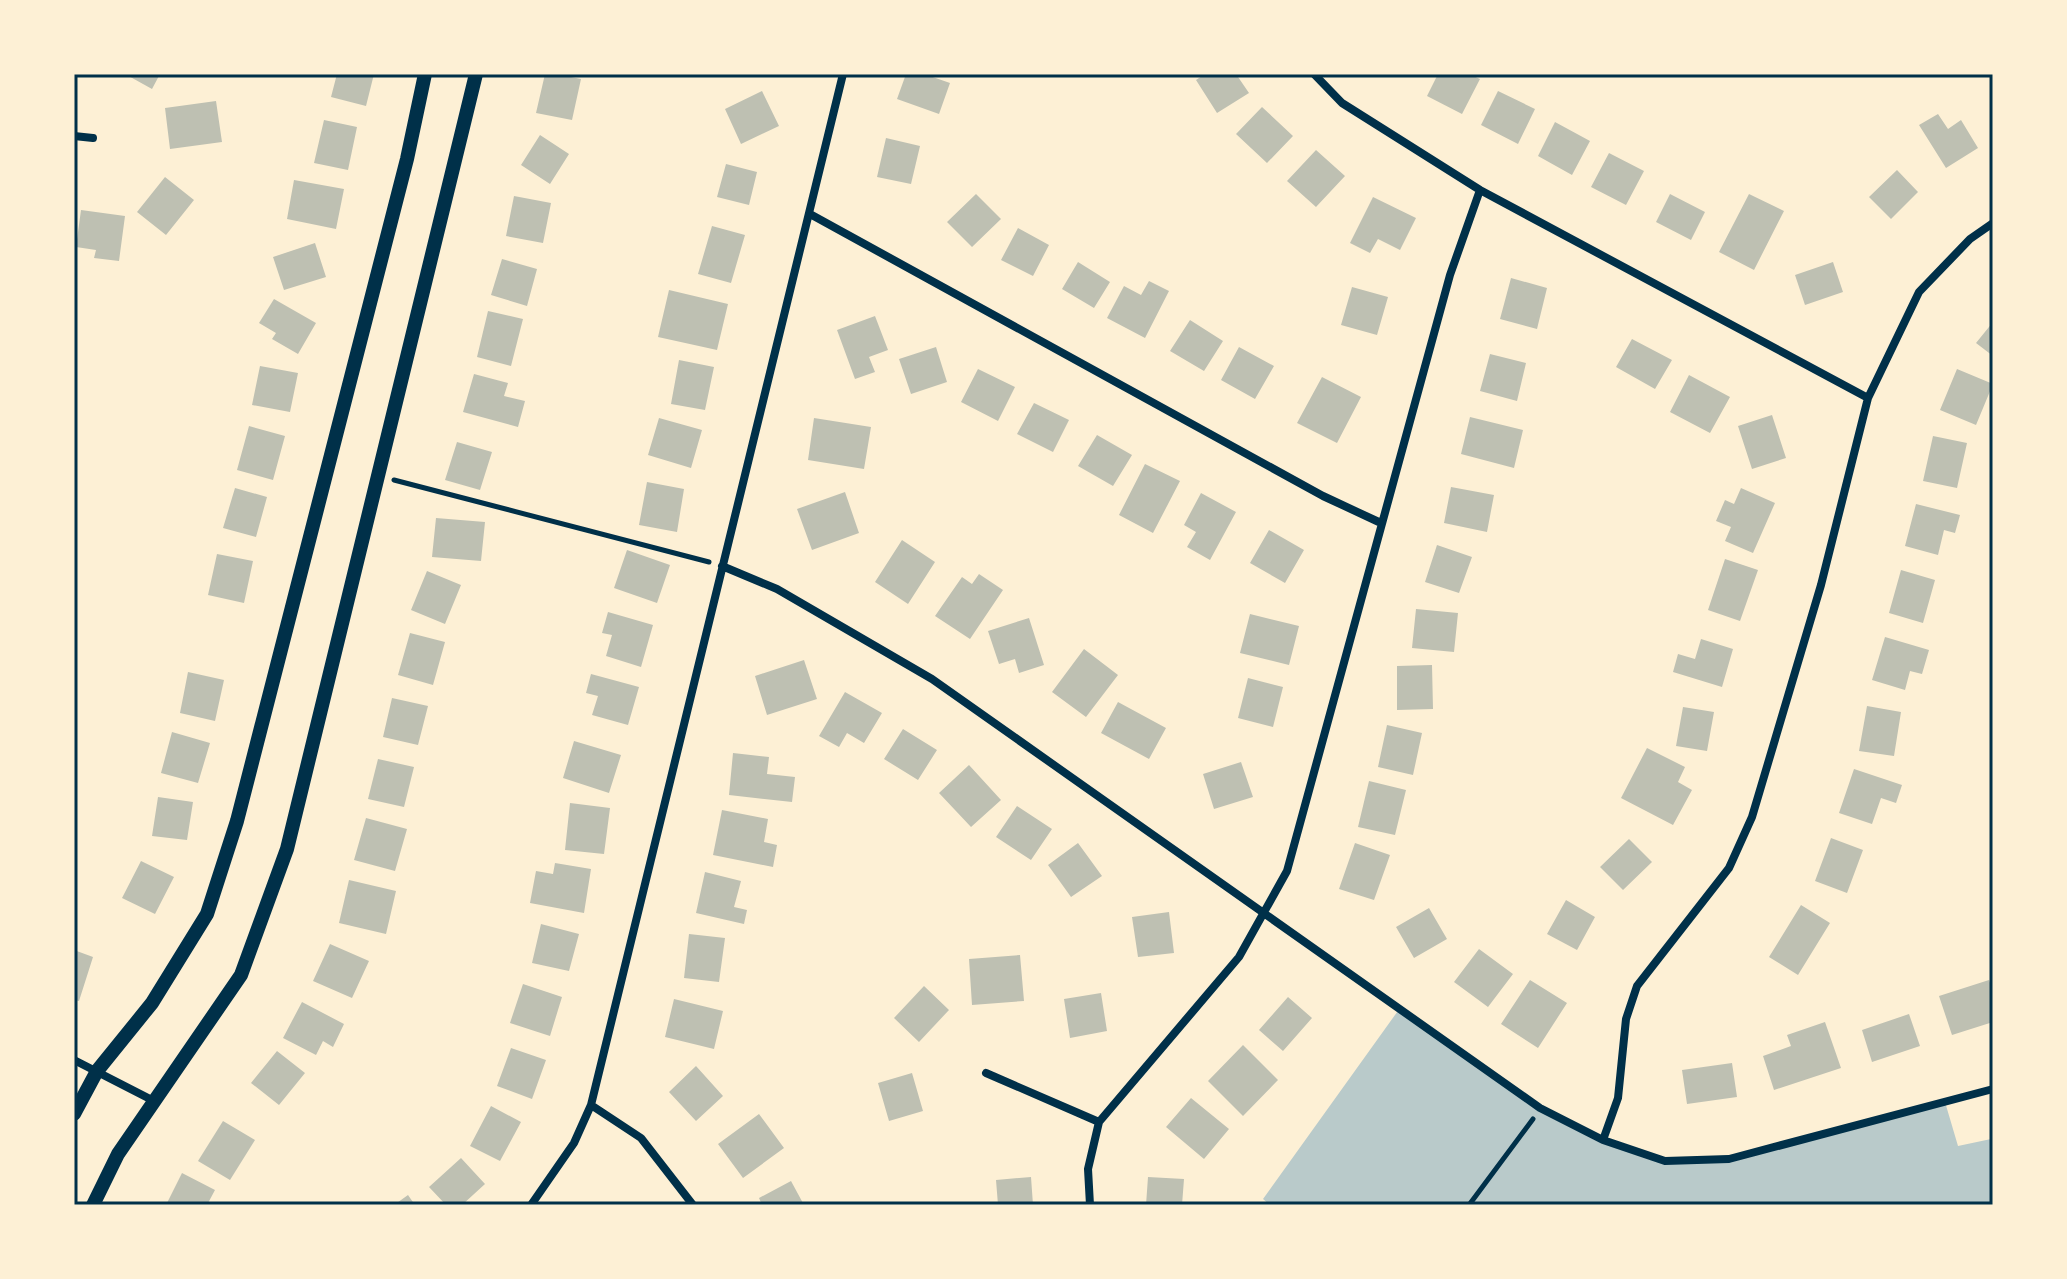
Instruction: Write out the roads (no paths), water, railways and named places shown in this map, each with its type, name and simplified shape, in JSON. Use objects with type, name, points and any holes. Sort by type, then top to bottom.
[{"type":"street","points":[[74,1114],[97,1071],[152,1003],[207,914],[237,821],[407,159],[425,74]]},
{"type":"street","points":[[93,1205],[118,1154],[241,975],[287,849],[476,74]]},
{"type":"street","points":[[531,1205],[574,1143],[591,1105],[843,74]]},
{"type":"street","points":[[1314,74],[1342,103],[1480,190],[1868,398]]},
{"type":"street","points":[[74,136],[93,138]]},
{"type":"street","points":[[1090,1205],[1088,1169],[1099,1122],[1239,957],[1287,871],[1450,275],[1480,190]]},
{"type":"street","points":[[810,214],[1323,496],[1381,523]]},
{"type":"street","points":[[1603,1140],[1618,1098],[1626,1019],[1637,986],[1729,868],[1752,817],[1821,585],[1868,398],[1919,292],[1970,239],[1993,223]]},
{"type":"street","points":[[722,566],[777,589],[932,679],[1540,1108],[1603,1140],[1665,1161],[1729,1159],[1993,1089]]},
{"type":"street","points":[[74,1060],[154,1101]]},
{"type":"street","points":[[986,1073],[1099,1122]]},
{"type":"street","points":[[591,1105],[641,1138],[693,1205]]}]
